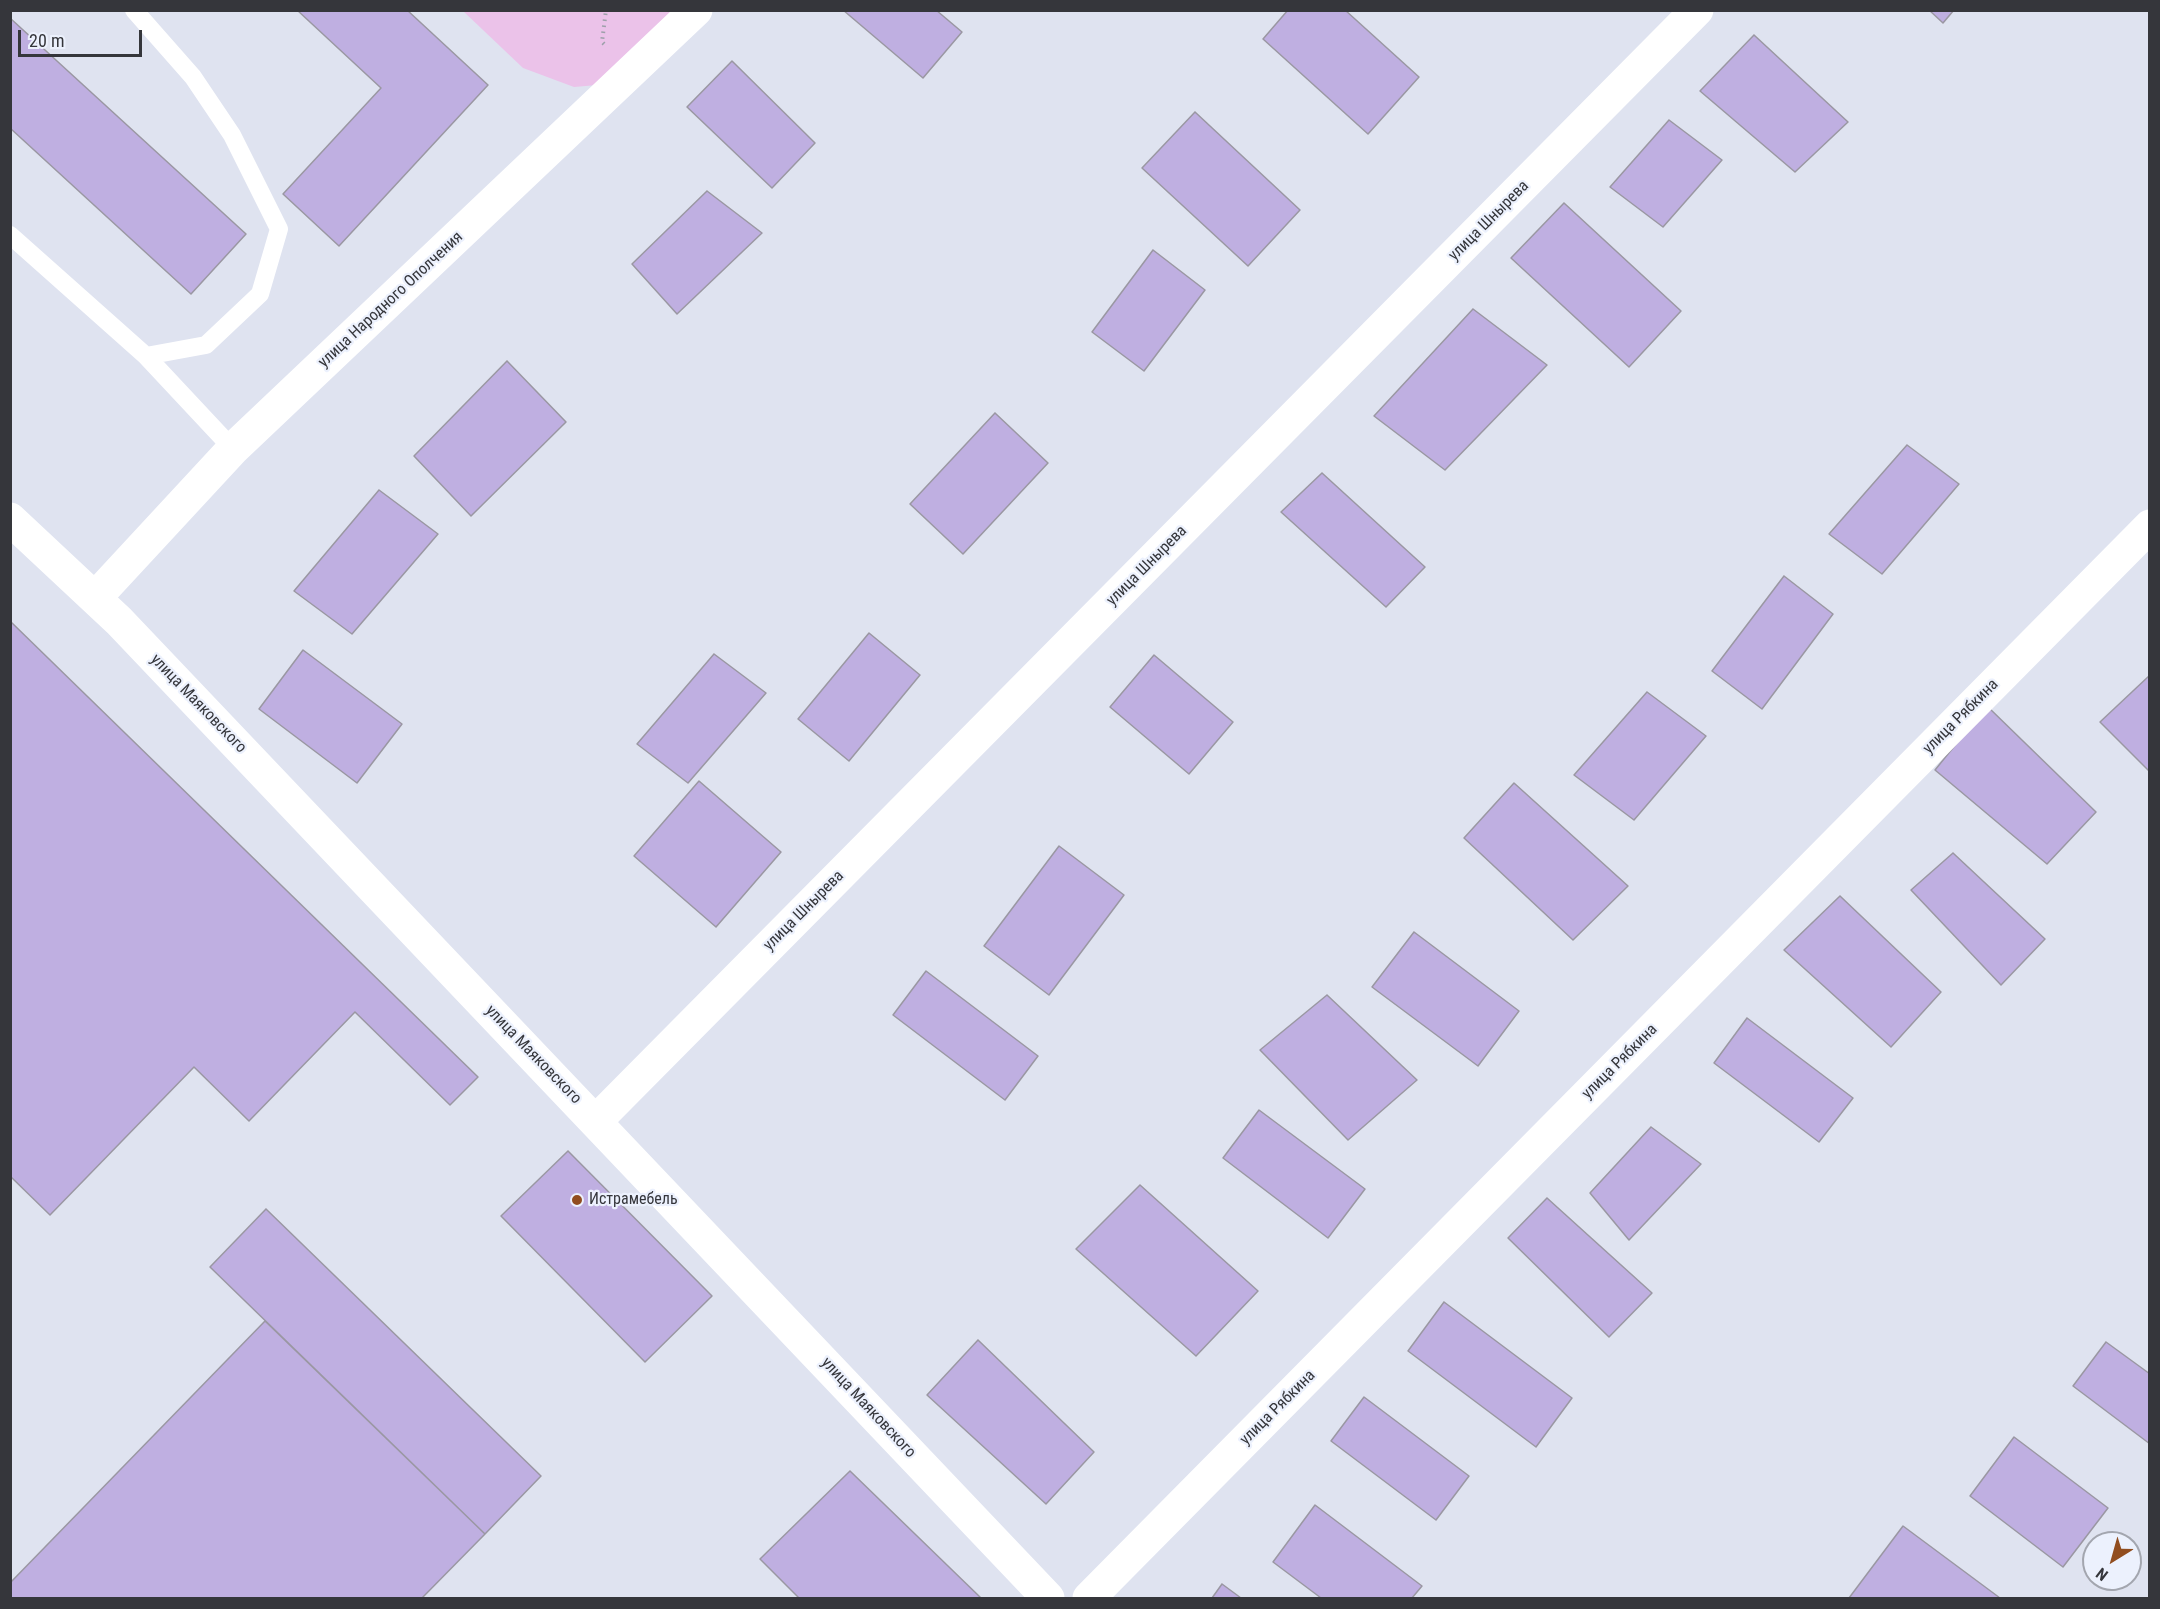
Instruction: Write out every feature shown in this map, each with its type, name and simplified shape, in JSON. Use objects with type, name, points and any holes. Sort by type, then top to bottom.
[{"type":"street","name":"улица Народного Ополчения","points":[[94,598],[233,449],[696,10]]},
{"type":"street","name":"улица Шнырева","points":[[596,1121],[1697,10]]},
{"type":"street","name":"улица Рябкина","points":[[1089,1599],[2150,526]]},
{"type":"street","name":"улица Маяковского","points":[[14,527],[119,621],[1048,1599]]},
{"type":"lane","points":[[134,10],[193,77],[232,135],[279,229],[260,294],[206,345],[146,356]]},
{"type":"lane","points":[[10,234],[146,356],[233,449]]},
{"type":"shaded area","points":[[463,11],[686,11],[609,84],[574,87],[523,68]]},
{"type":"building","points":[[297,10],[407,10],[488,85],[339,246],[283,194],[381,88]]},
{"type":"building","points":[[843,10],[936,10],[962,32],[923,78]]},
{"type":"building","points":[[1288,10],[1345,10],[1419,77],[1368,134],[1263,39]]},
{"type":"building","points":[[1929,10],[1954,10],[1943,23]]},
{"type":"building","points":[[10,18],[246,234],[191,294],[10,128]]},
{"type":"building","points":[[1754,35],[1848,122],[1795,172],[1700,91]]},
{"type":"building","points":[[732,61],[815,143],[772,188],[687,107]]},
{"type":"building","points":[[1195,112],[1300,210],[1248,266],[1142,168]]},
{"type":"building","points":[[1669,120],[1722,160],[1663,227],[1610,187]]},
{"type":"building","points":[[707,191],[762,233],[677,314],[632,264]]},
{"type":"building","points":[[1564,203],[1681,311],[1629,367],[1511,258]]},
{"type":"building","points":[[1153,250],[1205,290],[1144,371],[1092,332]]},
{"type":"building","points":[[1473,309],[1547,365],[1445,470],[1374,416]]},
{"type":"building","points":[[507,361],[566,422],[471,516],[414,456]]},
{"type":"building","points":[[995,413],[1048,463],[963,554],[910,504]]},
{"type":"building","points":[[1907,445],[1959,484],[1882,574],[1829,534]]},
{"type":"building","points":[[1322,473],[1425,567],[1386,607],[1281,512]]},
{"type":"building","points":[[379,490],[438,534],[352,634],[294,591]]},
{"type":"building","points":[[1784,576],[1833,614],[1762,709],[1712,671]]},
{"type":"building","points":[[10,621],[478,1077],[450,1105],[355,1012],[249,1121],[194,1067],[50,1215],[10,1176]]},
{"type":"building","points":[[869,633],[920,675],[849,761],[798,719]]},
{"type":"building","points":[[303,650],[402,724],[357,783],[259,709]]},
{"type":"building","points":[[714,654],[766,693],[688,783],[637,744]]},
{"type":"building","points":[[1154,655],[1233,722],[1189,774],[1110,707]]},
{"type":"building","points":[[2150,675],[2150,772],[2100,722]]},
{"type":"building","points":[[1647,692],[1706,736],[1634,820],[1574,775]]},
{"type":"building","points":[[1987,706],[2096,812],[2047,864],[1935,770]]},
{"type":"building","points":[[699,781],[781,852],[716,927],[634,856]]},
{"type":"building","points":[[1514,783],[1628,886],[1573,940],[1464,838]]},
{"type":"building","points":[[1059,846],[1124,895],[1049,995],[984,946]]},
{"type":"building","points":[[1953,853],[2045,939],[2001,985],[1911,890]]},
{"type":"building","points":[[1840,896],[1941,992],[1891,1047],[1784,950]]},
{"type":"building","points":[[1414,932],[1519,1011],[1478,1066],[1372,987]]},
{"type":"building","points":[[926,971],[1038,1056],[1005,1100],[893,1015]]},
{"type":"building","points":[[1327,995],[1417,1080],[1348,1140],[1260,1050]]},
{"type":"building","points":[[1747,1018],[1853,1098],[1819,1142],[1714,1063]]},
{"type":"building","points":[[1259,1110],[1365,1189],[1328,1238],[1223,1158]]},
{"type":"building","points":[[1651,1127],[1701,1164],[1629,1240],[1590,1193]]},
{"type":"building","points":[[568,1151],[712,1296],[645,1362],[501,1216]]},
{"type":"building","points":[[1140,1185],[1258,1291],[1196,1356],[1076,1249]]},
{"type":"building","points":[[1547,1198],[1652,1293],[1609,1337],[1508,1238]]},
{"type":"building","points":[[266,1209],[541,1476],[485,1534],[210,1267]]},
{"type":"building","points":[[1444,1302],[1572,1398],[1536,1447],[1408,1351]]},
{"type":"building","points":[[265,1321],[485,1534],[422,1598],[10,1598],[10,1583]]},
{"type":"building","points":[[978,1340],[1094,1452],[1046,1504],[927,1395]]},
{"type":"building","points":[[2106,1342],[2150,1374],[2150,1444],[2073,1386]]},
{"type":"building","points":[[1364,1397],[1469,1476],[1436,1520],[1331,1441]]},
{"type":"building","points":[[2014,1437],[2108,1508],[2090,1531],[2082,1531],[2082,1542],[2063,1567],[1970,1496]]},
{"type":"building","points":[[850,1471],[981,1598],[799,1598],[760,1559]]},
{"type":"building","points":[[1315,1505],[1422,1586],[1412,1598],[1321,1598],[1273,1562]]},
{"type":"building","points":[[1903,1526],[2000,1598],[1849,1598]]},
{"type":"building","points":[[1222,1584],[1241,1598],[1212,1598]]},
{"type":"place","name":"Истрамебель","points":[[577,1200]]}]
